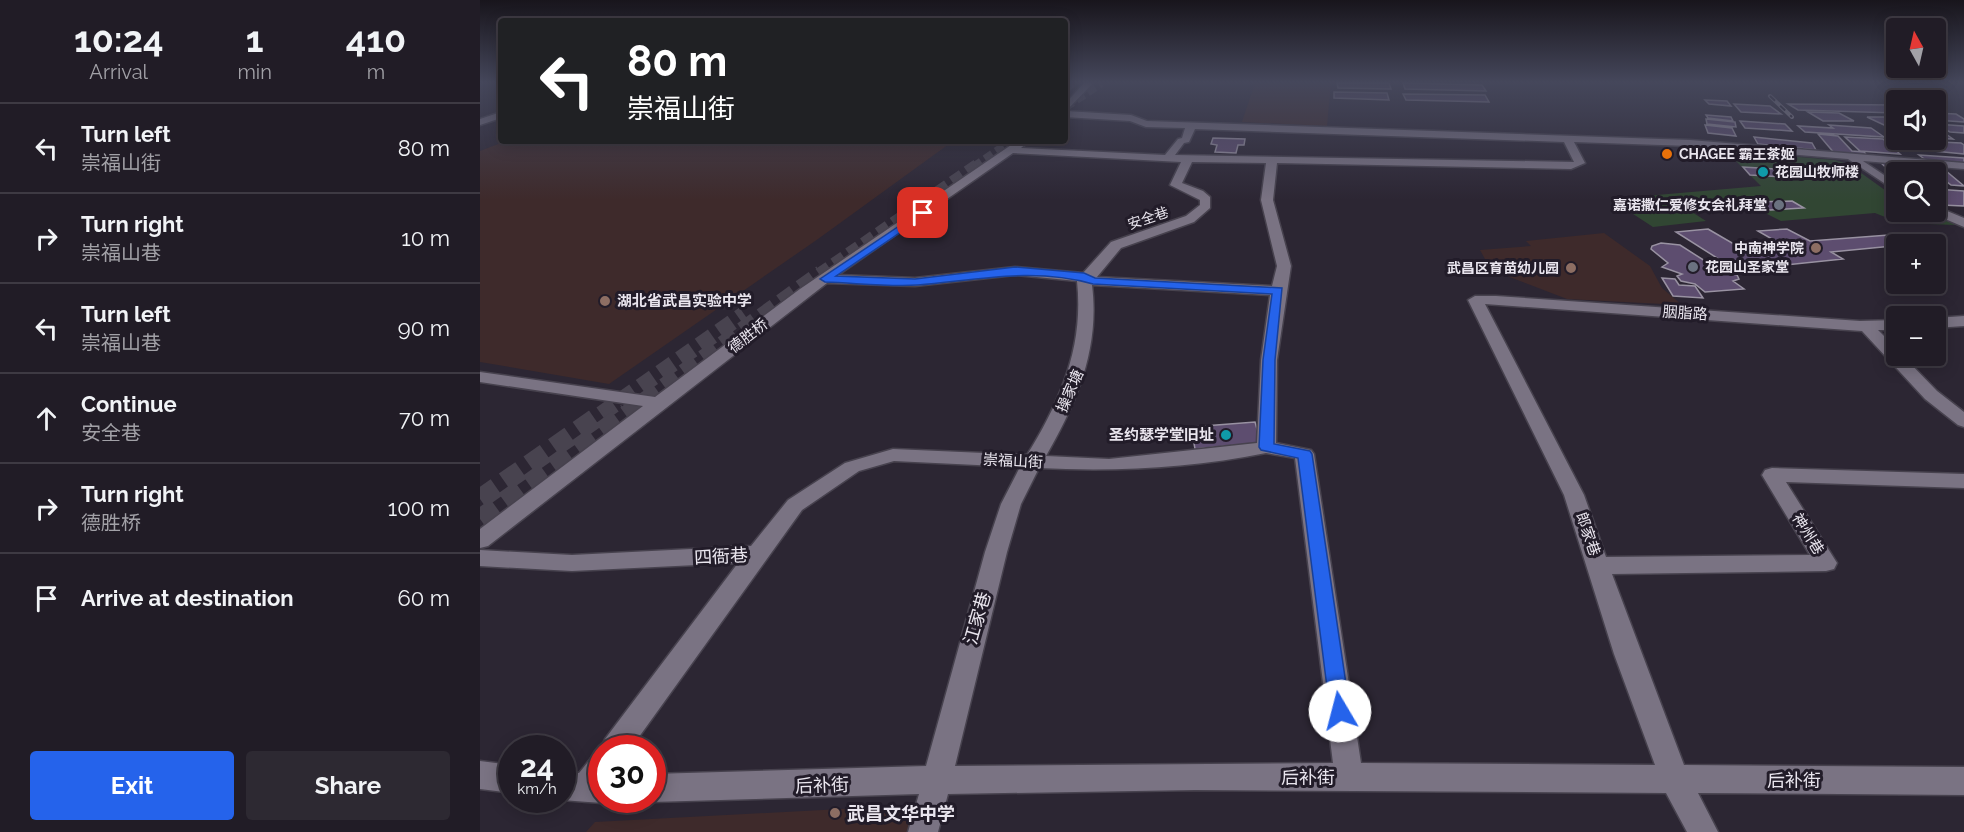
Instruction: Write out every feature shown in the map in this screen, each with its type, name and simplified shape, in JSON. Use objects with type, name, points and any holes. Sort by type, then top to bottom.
[{"type":"street","points":[[1141,122],[1191,126],[1690,143],[1964,166]]},
{"type":"street","points":[[1168,158],[1181,141],[1186,140],[1191,126]]},
{"type":"street","points":[[1018,146],[1168,158],[1571,166],[1580,163],[1566,138]]},
{"type":"street","name":"德胜桥","points":[[484,535],[825,279],[1018,146]]},
{"type":"street","name":"安全巷","points":[[1084,276],[1092,274],[1116,244],[1190,219],[1206,206],[1206,199],[1199,193],[1176,185],[1188,158]]},
{"type":"street","points":[[1851,158],[1886,181]]},
{"type":"street","points":[[1266,447],[1269,360],[1278,291],[1284,266],[1279,239],[1269,214],[1267,201],[1272,160]]},
{"type":"street","points":[[1946,215],[1964,223]]},
{"type":"street","points":[[825,279],[915,282],[1015,271],[1084,276],[1093,281],[1278,291]]},
{"type":"street","name":"操家塘","points":[[1032,462],[1062,411],[1082,363],[1088,298],[1084,276]]},
{"type":"street","name":"胭脂路","points":[[1475,300],[1866,326],[1886,325]]},
{"type":"street","name":"郎家巷","points":[[1475,300],[1574,495],[1627,654],[1675,780],[1702,832]]},
{"type":"street","points":[[1946,322],[1964,321]]},
{"type":"street","points":[[1866,326],[1931,395],[1964,421]]},
{"type":"street","points":[[480,377],[657,403]]},
{"type":"street","name":"崇福山街","points":[[757,554],[795,505],[852,467],[893,455],[1109,465],[1236,453],[1266,447],[1304,454],[1349,777]]},
{"type":"street","name":"江家巷","points":[[922,832],[938,780],[967,654],[1008,509],[1032,462]]},
{"type":"street","name":"神州巷","points":[[1599,566],[1826,563],[1772,475],[1964,481]]},
{"type":"street","name":"四衙巷","points":[[480,558],[572,563],[757,554]]},
{"type":"street","name":"四衙巷","points":[[625,735],[757,554]]},
{"type":"street","points":[[480,775],[498,777]]},
{"type":"street","name":"后补街","points":[[666,788],[938,780],[1349,777],[1964,781]]},
{"type":"shaded area","points":[[1242,122],[1327,122],[1327,126]]},
{"type":"shaded area","name":"湖北省武昌实验中学","points":[[498,144],[949,144],[818,239],[609,384],[480,362],[480,151]]},
{"type":"shaded area","name":"武昌区育苗幼儿园","points":[[1604,233],[1650,266],[1662,288],[1682,305],[1567,299],[1491,270],[1480,250],[1531,246],[1526,241]]},
{"type":"shaded area","name":"武昌文华中学","points":[[916,805],[908,832],[586,832],[595,822]]},
{"type":"green space","points":[[1726,151],[1835,160],[1850,165],[1886,191],[1886,217],[1875,213],[1781,221],[1745,203],[1684,207],[1706,221],[1653,227],[1610,199],[1761,186]]},
{"type":"green space","points":[[1946,221],[1956,225],[1898,222]]},
{"type":"building","points":[[1707,122],[1735,122],[1736,127],[1707,124]]},
{"type":"building","points":[[1741,122],[1785,124],[1792,131],[1745,128]]},
{"type":"building","points":[[1705,125],[1732,128],[1736,136],[1708,133]]},
{"type":"building","points":[[1829,125],[1871,128],[1884,137],[1805,132],[1798,126],[1833,128]]},
{"type":"building","points":[[1946,125],[1964,126],[1964,133],[1946,130]]},
{"type":"building","points":[[1818,134],[1838,136],[1852,151],[1864,152],[1868,157],[1835,154]]},
{"type":"building","points":[[1754,137],[1812,143],[1816,150],[1758,144]]},
{"type":"building","points":[[1845,137],[1883,139],[1886,142],[1886,150],[1895,150],[1900,154],[1860,151]]},
{"type":"building","points":[[1213,138],[1245,139],[1244,145],[1238,145],[1236,153],[1215,152],[1217,145],[1211,144]]},
{"type":"building","points":[[1946,142],[1961,143],[1964,145],[1964,154],[1923,150],[1946,150]]},
{"type":"building","points":[[1919,155],[1964,158],[1964,163],[1927,161]]},
{"type":"building","name":"花园山牧师楼","points":[[1743,167],[1775,169],[1783,177],[1750,175]]},
{"type":"building","points":[[1946,171],[1964,186],[1951,185],[1946,181]]},
{"type":"building","points":[[1946,190],[1964,191],[1964,206],[1946,205]]},
{"type":"building","name":"嘉诺撒仁爱修女会礼拜堂","points":[[1792,201],[1804,208],[1770,210],[1758,205],[1761,204],[1758,202]]},
{"type":"building","name":"中南神学院","points":[[1708,229],[1744,250],[1784,246],[1758,231],[1787,229],[1810,241],[1886,235],[1886,247],[1831,252],[1843,259],[1736,270],[1676,232]]},
{"type":"building","name":"花园山圣家堂","points":[[1661,243],[1680,245],[1705,261],[1721,264],[1723,268],[1717,270],[1737,275],[1739,279],[1733,281],[1744,289],[1705,292],[1695,284],[1681,281],[1677,276],[1682,274],[1662,267],[1668,263],[1651,249],[1652,246]]},
{"type":"building","points":[[1662,278],[1675,279],[1679,285],[1695,286],[1703,298],[1673,296]]},
{"type":"building","name":"圣约瑟学堂旧址","points":[[1255,422],[1261,443],[1195,449],[1191,427]]},
{"type":"tunnel","points":[[974,167],[1008,144]]},
{"type":"tunnel","points":[[819,274],[977,165]]},
{"type":"tunnel","points":[[625,414],[821,273]]},
{"type":"tunnel","points":[[601,414],[744,314]]},
{"type":"tunnel","points":[[480,499],[603,413]]},
{"type":"tunnel","points":[[480,519],[627,413]]},
{"type":"place","name":"CHAGEE 霸王茶姬","points":[[1667,154]]},
{"type":"place","name":"花园山牧师楼","points":[[1763,172]]},
{"type":"place","name":"嘉诺撒仁爱修女会礼拜堂","points":[[1779,205]]},
{"type":"place","name":"中南神学院","points":[[1816,248]]},
{"type":"place","name":"花园山圣家堂","points":[[1693,267]]},
{"type":"place","name":"武昌区育苗幼儿园","points":[[1571,268]]},
{"type":"place","name":"湖北省武昌实验中学","points":[[605,301]]},
{"type":"place","name":"圣约瑟学堂旧址","points":[[1226,435]]},
{"type":"place","name":"武昌文华中学","points":[[835,813]]},
{"type":"route","points":[[923,213],[825,279],[915,282],[1015,271],[1084,276],[1093,281],[1278,291],[1269,360],[1266,447],[1304,454],[1340,711]]}]
